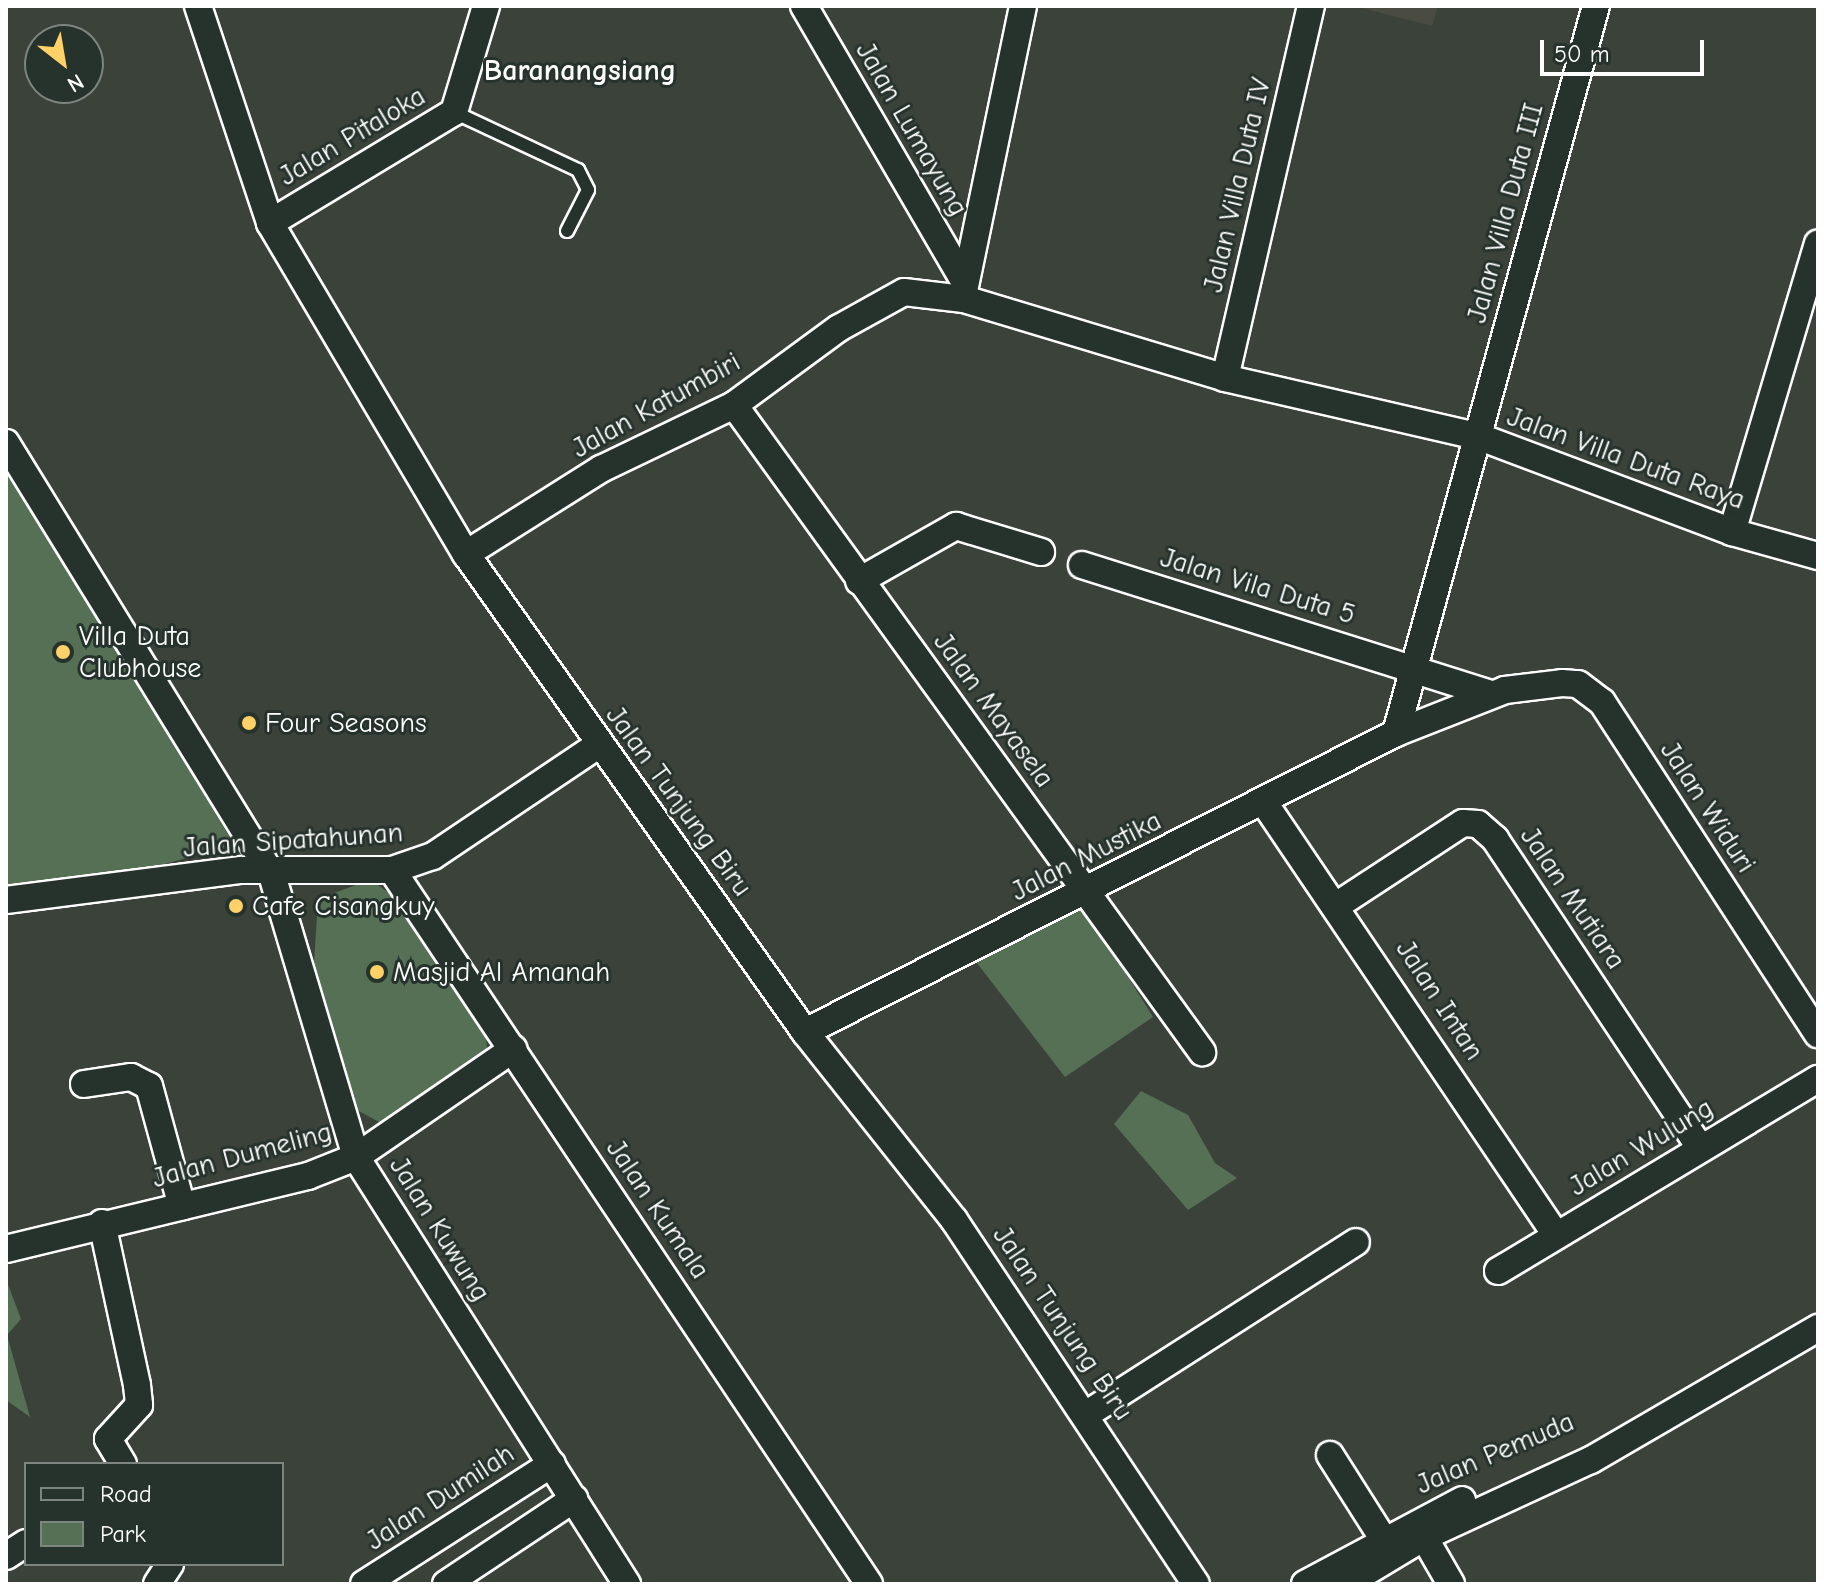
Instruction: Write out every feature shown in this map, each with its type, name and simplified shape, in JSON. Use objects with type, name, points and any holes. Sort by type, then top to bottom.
[{"type":"street","name":"Jalan Tunjung Biru","points":[[198,6],[270,223],[466,554],[598,745],[805,1032],[954,1220],[1087,1414],[1196,1584]]},
{"type":"street","name":"Jalan Pitaloka","points":[[270,223],[454,112],[486,6]]},
{"type":"street","name":"Jalan Lumayung","points":[[804,6],[964,291]]},
{"type":"street","points":[[964,291],[1023,6]]},
{"type":"street","name":"Jalan Villa Duta IV","points":[[1225,378],[1311,6]]},
{"type":"street","name":"Jalan Villa Duta III","points":[[1477,436],[1596,6]]},
{"type":"street","points":[[1732,532],[1818,244]]},
{"type":"street","name":"Jalan Katumbiri","points":[[466,554],[601,469],[734,405],[882,302],[904,292],[964,291],[1225,378],[1477,436]]},
{"type":"street","name":"Jalan Mayasela","points":[[734,405],[1202,1052]]},
{"type":"street","name":"Jalan Villa Duta Raya","points":[[1396,733],[1477,436],[1732,532],[1818,556]]},
{"type":"street","name":"Jalan Kuwung","points":[[6,443],[272,875],[356,1157],[627,1584]]},
{"type":"street","points":[[859,581],[956,526],[1041,552]]},
{"type":"street","name":"Jalan Vila Duta 5","points":[[1082,565],[1497,691]]},
{"type":"street","name":"Jalan Widuri","points":[[1497,691],[1578,684],[1602,702],[1818,1034]]},
{"type":"street","name":"Jalan Mustika","points":[[805,1032],[1396,733],[1497,691]]},
{"type":"street","name":"Jalan Sipatahunan","points":[[6,900],[241,870],[272,875],[392,870],[433,856],[598,745]]},
{"type":"street","name":"Jalan Intan","points":[[1265,804],[1339,904],[1556,1235]]},
{"type":"street","name":"Jalan Mutiara","points":[[1339,904],[1463,823],[1478,824],[1495,839],[1700,1148]]},
{"type":"street","name":"Jalan Kumala","points":[[392,870],[869,1584]]},
{"type":"street","name":"Jalan Dumeling","points":[[6,1249],[102,1223],[182,1207],[356,1157],[513,1049]]},
{"type":"street","points":[[84,1084],[131,1077],[149,1086],[182,1207]]},
{"type":"street","name":"Jalan Wulung","points":[[1498,1271],[1818,1079]]},
{"type":"street","points":[[102,1223],[139,1405],[108,1439],[122,1462]]},
{"type":"street","points":[[1087,1414],[1356,1242]]},
{"type":"street","points":[[1614,1441],[1818,1328]]},
{"type":"street","name":"Jalan Pemuda","points":[[1305,1584],[1382,1537],[1583,1447],[1614,1441]]},
{"type":"street","name":"Jalan Pemuda","points":[[1346,1584],[1424,1537],[1591,1460],[1614,1441]]},
{"type":"street","points":[[1330,1455],[1382,1537]]},
{"type":"street","name":"Jalan Dumilah","points":[[364,1584],[552,1464]]},
{"type":"street","points":[[446,1584],[574,1499]]},
{"type":"street","points":[[1424,1537],[1451,1584]]},
{"type":"street","points":[[6,1556],[24,1544]]},
{"type":"street","points":[[157,1584],[169,1566]]},
{"type":"lane","points":[[454,112],[578,170],[588,190],[567,231]]},
{"type":"shaded area","points":[[1354,6],[1438,6],[1432,26]]},
{"type":"green space","name":"Villa Duta Clubhouse","points":[[6,458],[234,845],[139,871],[6,889]]},
{"type":"green space","points":[[356,885],[378,885],[393,896],[486,1034],[487,1049],[473,1062],[381,1123],[357,1110],[314,963],[318,899]]},
{"type":"green space","points":[[1078,897],[1153,1017],[1065,1077],[970,954]]},
{"type":"green space","points":[[1141,1091],[1188,1115],[1215,1163],[1237,1178],[1188,1210],[1114,1124]]},
{"type":"green space","points":[[6,1279],[21,1319],[7,1335],[30,1417],[6,1400]]},
{"type":"place","name":"Villa Duta Clubhouse","points":[[63,652]]},
{"type":"place","name":"Four Seasons","points":[[249,723]]},
{"type":"place","name":"Cafe Cisangkuy","points":[[236,906]]},
{"type":"place","name":"Masjid Al Amanah","points":[[377,972]]},
{"type":"district","name":"Baranangsiang","points":[[580,71]]}]
